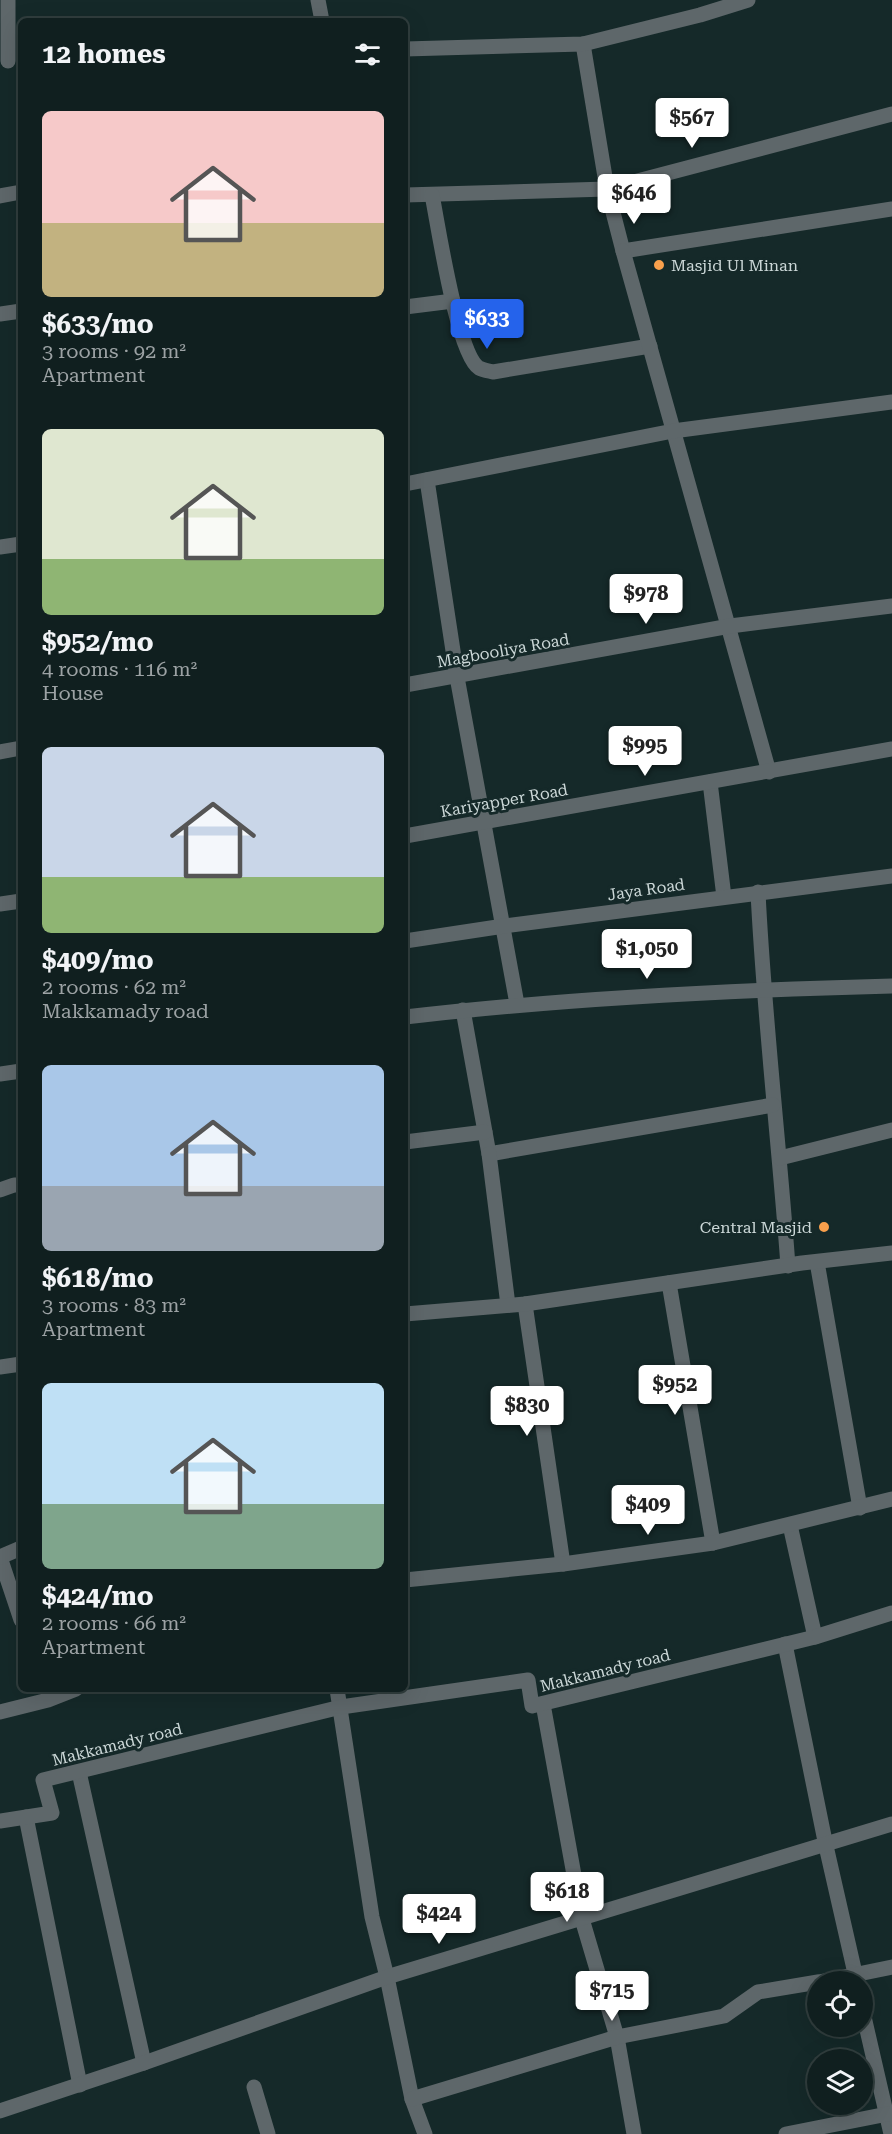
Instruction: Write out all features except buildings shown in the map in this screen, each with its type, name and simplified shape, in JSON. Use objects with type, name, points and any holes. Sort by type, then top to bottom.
[{"type":"street","points":[[8,0],[10,62]]},
{"type":"street","points":[[318,0],[321,18]]},
{"type":"street","points":[[408,49],[583,44],[700,15],[748,0]]},
{"type":"street","points":[[583,44],[607,189],[769,772]]},
{"type":"street","points":[[408,195],[607,189],[892,114]]},
{"type":"street","points":[[0,196],[18,193]]},
{"type":"street","points":[[432,195],[453,301],[470,356],[479,367],[493,372],[650,346]]},
{"type":"street","points":[[623,251],[892,214]]},
{"type":"street","points":[[408,307],[453,301]]},
{"type":"street","points":[[0,314],[18,311]]},
{"type":"street","points":[[408,483],[674,431],[892,402]]},
{"type":"street","points":[[427,480],[457,677],[517,1004]]},
{"type":"street","points":[[0,547],[18,544]]},
{"type":"street","name":"Magbooliya Road","points":[[408,685],[730,626],[892,606]]},
{"type":"street","points":[[0,752],[18,749]]},
{"type":"street","name":"Kariyapper Road","points":[[408,835],[892,749]]},
{"type":"street","points":[[710,782],[724,897]]},
{"type":"street","name":"Jaya Road","points":[[408,942],[504,926],[892,876]]},
{"type":"street","points":[[758,892],[763,989],[788,1266]]},
{"type":"street","points":[[0,904],[18,901]]},
{"type":"street","points":[[408,1017],[517,1004],[763,989],[892,987]]},
{"type":"street","points":[[463,1010],[489,1154],[508,1305]]},
{"type":"street","points":[[0,1074],[18,1071]]},
{"type":"street","points":[[489,1154],[773,1105]]},
{"type":"street","points":[[780,1158],[892,1130]]},
{"type":"street","points":[[408,1142],[485,1132]]},
{"type":"street","points":[[0,1190],[18,1185]]},
{"type":"street","points":[[408,1314],[525,1304],[892,1253]]},
{"type":"street","points":[[817,1262],[860,1508]]},
{"type":"street","points":[[669,1283],[713,1543]]},
{"type":"street","points":[[525,1304],[563,1564]]},
{"type":"street","points":[[0,1367],[18,1364]]},
{"type":"street","points":[[408,1580],[563,1564],[713,1543],[892,1499]]},
{"type":"street","points":[[790,1525],[815,1637]]},
{"type":"street","points":[[18,1549],[0,1557],[18,1611]]},
{"type":"street","name":"Makkamady road","points":[[0,1821],[52,1812],[43,1780],[341,1707],[528,1680],[532,1706],[815,1637],[892,1613]]},
{"type":"street","points":[[785,1644],[826,1846],[854,1971]]},
{"type":"street","points":[[338,1692],[372,1917],[412,2099],[425,2134]]},
{"type":"street","points":[[0,1712],[46,1694]]},
{"type":"street","points":[[543,1704],[582,1919],[617,2037],[634,2134]]},
{"type":"street","points":[[80,1772],[144,2063]]},
{"type":"street","points":[[26,1817],[80,2085]]},
{"type":"street","points":[[0,2111],[387,1977],[826,1846],[892,1824]]},
{"type":"street","points":[[873,1973],[892,1967]]},
{"type":"street","points":[[412,2099],[617,2037],[724,2016],[758,1992],[807,1984]]},
{"type":"street","points":[[869,2037],[889,2114],[891,2134]]},
{"type":"street","points":[[254,2087],[268,2134]]},
{"type":"street","points":[[786,2134],[889,2114]]},
{"type":"place","name":"Masjid Ul Minan","points":[[659,265]]},
{"type":"place","name":"Central Masjid","points":[[824,1227]]}]
